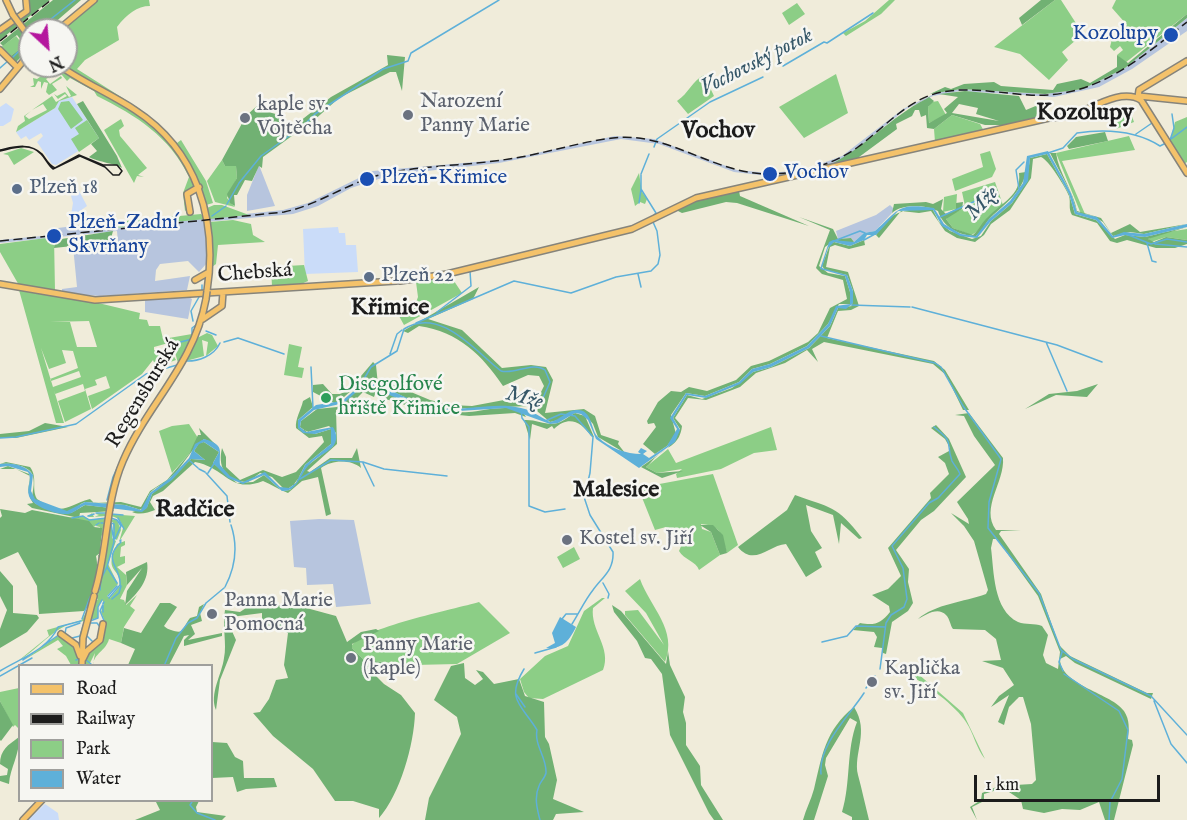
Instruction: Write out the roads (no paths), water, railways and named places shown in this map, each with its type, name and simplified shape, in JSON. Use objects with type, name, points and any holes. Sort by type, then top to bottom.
[{"type":"main road","points":[[14,0],[6,2],[18,22]]},
{"type":"main road","points":[[0,30],[26,12],[28,6],[26,0]]},
{"type":"main road","points":[[72,18],[94,0]]},
{"type":"main road","points":[[0,50],[8,61],[17,67],[0,89]]},
{"type":"main road","points":[[1187,61],[1139,90],[1140,97],[1187,173]]},
{"type":"main road","name":"Regensburská","points":[[78,76],[135,109],[156,125],[183,156],[199,187],[209,224],[210,267],[202,321],[185,361],[127,452],[113,491],[103,561],[85,627],[82,664]]},
{"type":"main road","name":"Chebská","points":[[0,284],[81,299],[116,299],[398,281],[461,271],[632,229],[696,198],[1049,118],[1071,116],[1111,99],[1140,97],[1187,101]]},
{"type":"main road","points":[[190,212],[187,194],[199,187]]},
{"type":"main road","points":[[195,280],[206,276],[210,267]]},
{"type":"main road","points":[[195,280],[203,280],[207,288]]},
{"type":"main road","points":[[192,294],[195,280]]},
{"type":"main road","points":[[202,321],[212,311],[222,306],[223,292]]},
{"type":"main road","points":[[206,300],[206,310],[212,311]]},
{"type":"main road","points":[[82,664],[87,651],[99,641],[101,626]]},
{"type":"main road","points":[[82,664],[77,647],[62,633],[75,639],[81,635],[85,627]]},
{"type":"main road","points":[[85,627],[87,640],[93,643],[99,641]]},
{"type":"main road","points":[[23,820],[41,802]]},
{"type":"water","points":[[1048,151],[1071,193],[1077,212],[1097,217],[1113,236],[1124,232],[1144,234],[1187,224],[1187,227],[1145,237],[1125,235],[1112,238],[1096,220],[1075,214],[1069,194],[1047,154],[1030,158],[1028,181],[1012,203],[991,221],[977,238],[960,236],[942,226],[933,210],[898,211],[876,235],[867,235],[864,240],[850,246],[834,242],[828,248],[822,268],[847,275],[853,291],[853,303],[846,309],[838,308],[830,326],[809,348],[771,367],[753,372],[740,384],[706,398],[687,395],[673,418],[680,430],[675,442],[639,468],[596,439],[588,420],[581,414],[575,413],[558,423],[550,424],[506,408],[443,412],[412,404],[364,385],[344,403],[314,410],[301,421],[300,427],[306,432],[333,427],[336,440],[332,447],[307,467],[296,485],[288,490],[282,491],[264,475],[243,484],[228,478],[213,463],[219,452],[204,442],[199,444],[194,451],[205,460],[191,459],[172,480],[152,494],[147,508],[142,512],[85,505],[63,514],[46,510],[31,500],[28,493],[30,478],[28,472],[8,466],[0,467],[0,464],[9,463],[26,469],[33,475],[31,491],[35,499],[67,511],[85,502],[125,505],[141,510],[150,493],[170,478],[189,458],[195,444],[204,439],[218,446],[220,449],[220,465],[230,476],[243,482],[265,472],[280,487],[289,488],[296,483],[305,465],[331,444],[331,429],[315,434],[303,433],[298,428],[298,420],[316,405],[342,401],[364,382],[434,407],[456,409],[510,406],[529,410],[550,422],[572,411],[581,411],[588,416],[595,434],[602,441],[618,450],[630,453],[641,454],[638,452],[641,448],[647,451],[643,454],[649,458],[667,446],[677,429],[670,418],[686,393],[705,396],[739,382],[752,369],[770,364],[807,346],[828,324],[836,306],[850,304],[850,292],[845,276],[820,269],[829,242],[833,240],[854,242],[864,233],[875,231],[900,209],[913,206],[934,208],[944,224],[961,234],[976,236],[989,219],[1010,201],[1023,183],[1027,156]]},
{"type":"water","points":[[560,617],[576,627],[565,643],[557,647],[546,648],[555,643],[552,633]]},
{"type":"waterway","points":[[52,18],[75,0]]},
{"type":"waterway","points":[[227,204],[239,183],[261,156],[303,126],[315,114],[383,69],[408,61],[411,53],[499,0]]},
{"type":"waterway","name":"Vochovský potok","points":[[783,66],[824,42],[827,43],[873,13]]},
{"type":"waterway","points":[[12,58],[18,52]]},
{"type":"waterway","points":[[0,68],[8,61]]},
{"type":"waterway","name":"Vochovský potok","points":[[654,147],[657,139],[710,102],[763,77]]},
{"type":"waterway","points":[[1170,140],[1174,128],[1172,114]]},
{"type":"waterway","points":[[1136,134],[1152,123]]},
{"type":"waterway","points":[[1171,139],[1187,127]]},
{"type":"waterway","points":[[1048,153],[1063,148],[1077,133],[1088,132],[1120,132],[1141,137],[1160,146],[1166,143]]},
{"type":"waterway","name":"Vochovský potok","points":[[641,174],[649,154]]},
{"type":"waterway","points":[[1019,189],[1016,170],[1024,162]]},
{"type":"waterway","name":"Vochovský potok","points":[[641,175],[641,189],[656,213],[653,216]]},
{"type":"waterway","points":[[639,203],[641,189]]},
{"type":"waterway","points":[[940,217],[991,194]]},
{"type":"waterway","points":[[212,216],[226,206]]},
{"type":"waterway","name":"Vochovský potok","points":[[416,323],[514,281],[571,293],[616,277],[651,271],[658,264],[660,255],[657,231],[653,222]]},
{"type":"waterway","points":[[834,241],[860,231],[865,233]]},
{"type":"waterway","name":"Mže","points":[[864,240],[875,234]]},
{"type":"waterway","points":[[1126,234],[1151,244],[1167,239],[1187,242]]},
{"type":"waterway","points":[[1147,243],[1152,261],[1156,262]]},
{"type":"waterway","points":[[1155,244],[1187,247]]},
{"type":"waterway","points":[[437,312],[471,286],[470,271]]},
{"type":"waterway","points":[[638,274],[641,287]]},
{"type":"waterway","points":[[202,285],[202,291]]},
{"type":"waterway","points":[[193,321],[191,311],[199,297]]},
{"type":"waterway","points":[[851,305],[910,307]]},
{"type":"waterway","points":[[912,307],[1057,345],[1102,362]]},
{"type":"waterway","points":[[361,384],[371,367],[397,351],[404,329],[417,323],[431,323],[456,334],[501,371],[529,367],[545,370],[550,382],[539,407]]},
{"type":"waterway","points":[[173,344],[192,339],[192,328],[196,325]]},
{"type":"waterway","points":[[390,354],[397,334],[402,330]]},
{"type":"waterway","points":[[206,331],[216,335]]},
{"type":"waterway","points":[[821,336],[935,363],[941,367],[963,406],[1001,459],[989,502],[988,528],[1039,593],[1061,650],[1073,659],[1151,696],[1187,735]]},
{"type":"waterway","points":[[224,342],[238,338],[284,354]]},
{"type":"waterway","points":[[1046,342],[1067,391]]},
{"type":"waterway","points":[[184,361],[205,357],[220,343]]},
{"type":"waterway","points":[[0,438],[16,437],[76,424],[146,374],[177,365]]},
{"type":"waterway","points":[[311,367],[313,408]]},
{"type":"waterway","points":[[521,410],[522,418],[529,427],[529,506],[545,512],[565,509]]},
{"type":"waterway","points":[[545,421],[561,414],[575,416],[593,437],[590,473],[584,497],[590,515],[613,552],[612,564],[607,573],[590,594],[572,624]]},
{"type":"waterway","points":[[880,669],[886,623],[891,615],[904,607],[907,599],[903,568],[892,546],[929,503],[938,498],[960,474],[952,461],[948,440],[934,427]]},
{"type":"waterway","points":[[107,500],[113,477],[129,442]]},
{"type":"waterway","points":[[300,479],[331,460],[363,462],[384,469],[447,476]]},
{"type":"waterway","points":[[190,461],[198,468]]},
{"type":"waterway","points":[[208,473],[215,462]]},
{"type":"waterway","points":[[363,463],[374,486]]},
{"type":"waterway","points":[[199,469],[205,472]]},
{"type":"waterway","points":[[206,473],[227,496],[230,522]]},
{"type":"waterway","points":[[96,513],[107,513]]},
{"type":"waterway","points":[[88,516],[94,514]]},
{"type":"waterway","points":[[111,514],[123,515]]},
{"type":"waterway","points":[[72,518],[83,516],[89,520],[107,518]]},
{"type":"waterway","points":[[111,518],[117,520],[121,526],[115,539]]},
{"type":"waterway","points":[[118,518],[124,529]]},
{"type":"waterway","points":[[109,522],[114,524],[114,539]]},
{"type":"waterway","points":[[111,523],[114,542],[107,567],[117,583]]},
{"type":"waterway","points":[[225,587],[234,557],[231,525]]},
{"type":"waterway","points":[[100,559],[104,533]]},
{"type":"waterway","points":[[109,598],[120,585],[112,559],[115,548],[121,542]]},
{"type":"waterway","points":[[100,590],[101,579],[107,567]]},
{"type":"waterway","points":[[603,583],[609,594],[608,598]]},
{"type":"waterway","points":[[108,596],[117,586]]},
{"type":"waterway","points":[[112,599],[119,593],[121,586]]},
{"type":"waterway","points":[[165,664],[176,638],[188,623],[197,618],[206,603],[224,588]]},
{"type":"waterway","points":[[82,619],[90,597]]},
{"type":"waterway","points":[[90,621],[98,618],[98,607],[102,600]]},
{"type":"waterway","points":[[104,602],[100,611],[105,623]]},
{"type":"waterway","points":[[103,603],[103,612]]},
{"type":"waterway","points":[[562,619],[566,614],[578,614]]},
{"type":"waterway","points":[[0,671],[40,648],[58,627],[81,621]]},
{"type":"waterway","points":[[65,634],[66,628],[80,623]]},
{"type":"waterway","points":[[72,638],[80,636],[84,623]]},
{"type":"waterway","points":[[89,623],[97,623],[100,627]]},
{"type":"waterway","points":[[822,642],[847,636],[856,626],[885,627]]},
{"type":"waterway","points":[[23,660],[60,634]]},
{"type":"waterway","points":[[86,635],[93,642]]},
{"type":"waterway","points":[[535,653],[556,647]]},
{"type":"waterway","points":[[1062,652],[1059,662],[1063,671]]},
{"type":"waterway","points":[[21,664],[32,658]]},
{"type":"waterway","points":[[85,659],[91,664]]},
{"type":"waterway","points":[[0,676],[18,666]]},
{"type":"waterway","points":[[524,669],[518,679],[516,695],[521,708],[537,730],[537,741],[546,767],[546,773],[537,794],[540,820]]},
{"type":"waterway","points":[[1064,674],[1119,711],[1128,730],[1122,779],[1110,802],[1109,820]]},
{"type":"waterway","points":[[866,688],[875,676]]},
{"type":"waterway","points":[[821,774],[824,752],[836,731],[864,693]]},
{"type":"waterway","points":[[516,694],[525,707]]},
{"type":"waterway","points":[[1154,701],[1171,744],[1187,763]]},
{"type":"waterway","points":[[192,802],[190,805],[197,813],[215,820]]},
{"type":"tram line","points":[[0,150],[22,146],[27,147],[32,148],[37,150],[42,154],[55,168],[79,155],[103,165],[117,165],[122,171],[119,175],[113,175],[105,167],[80,156],[53,169],[41,154],[32,148],[22,147],[0,151]]},
{"type":"railway","points":[[0,41],[51,0]]},
{"type":"railway","points":[[0,241],[284,212],[309,205],[379,175],[411,169],[509,159],[613,138],[653,141],[730,168],[750,172],[771,174],[794,172],[838,159],[858,147],[900,112],[940,92],[978,90],[1053,95],[1095,84],[1133,63],[1187,22]]},
{"type":"place","name":"Kozolupy","points":[[1171,35]]},
{"type":"place","name":"Narození Panny Marie","points":[[408,115]]},
{"type":"place","name":"kaple sv. Vojtěcha","points":[[245,118]]},
{"type":"place","name":"Vochov","points":[[770,174]]},
{"type":"place","name":"Plzeň-Křimice","points":[[367,179]]},
{"type":"place","name":"Plzeň 18","points":[[17,189]]},
{"type":"place","name":"Plzeň-Zadní Skvrňany","points":[[54,236]]},
{"type":"place","name":"Plzeň 22","points":[[369,277]]},
{"type":"place","name":"Discgolfové hřiště Křimice","points":[[326,398]]},
{"type":"place","name":"Kostel sv. Jiří","points":[[567,540]]},
{"type":"place","name":"Panna Marie Pomocná","points":[[212,614]]},
{"type":"place","name":"Panny Marie (kaple)","points":[[351,658]]},
{"type":"place","name":"Kaplička sv. Jiří","points":[[872,682]]},
{"type":"district","name":"Kozolupy","points":[[1085,114]]},
{"type":"district","name":"Vochov","points":[[718,132]]},
{"type":"district","name":"Křimice","points":[[390,309]]},
{"type":"district","name":"Malesice","points":[[616,491]]},
{"type":"district","name":"Radčice","points":[[195,511]]}]
